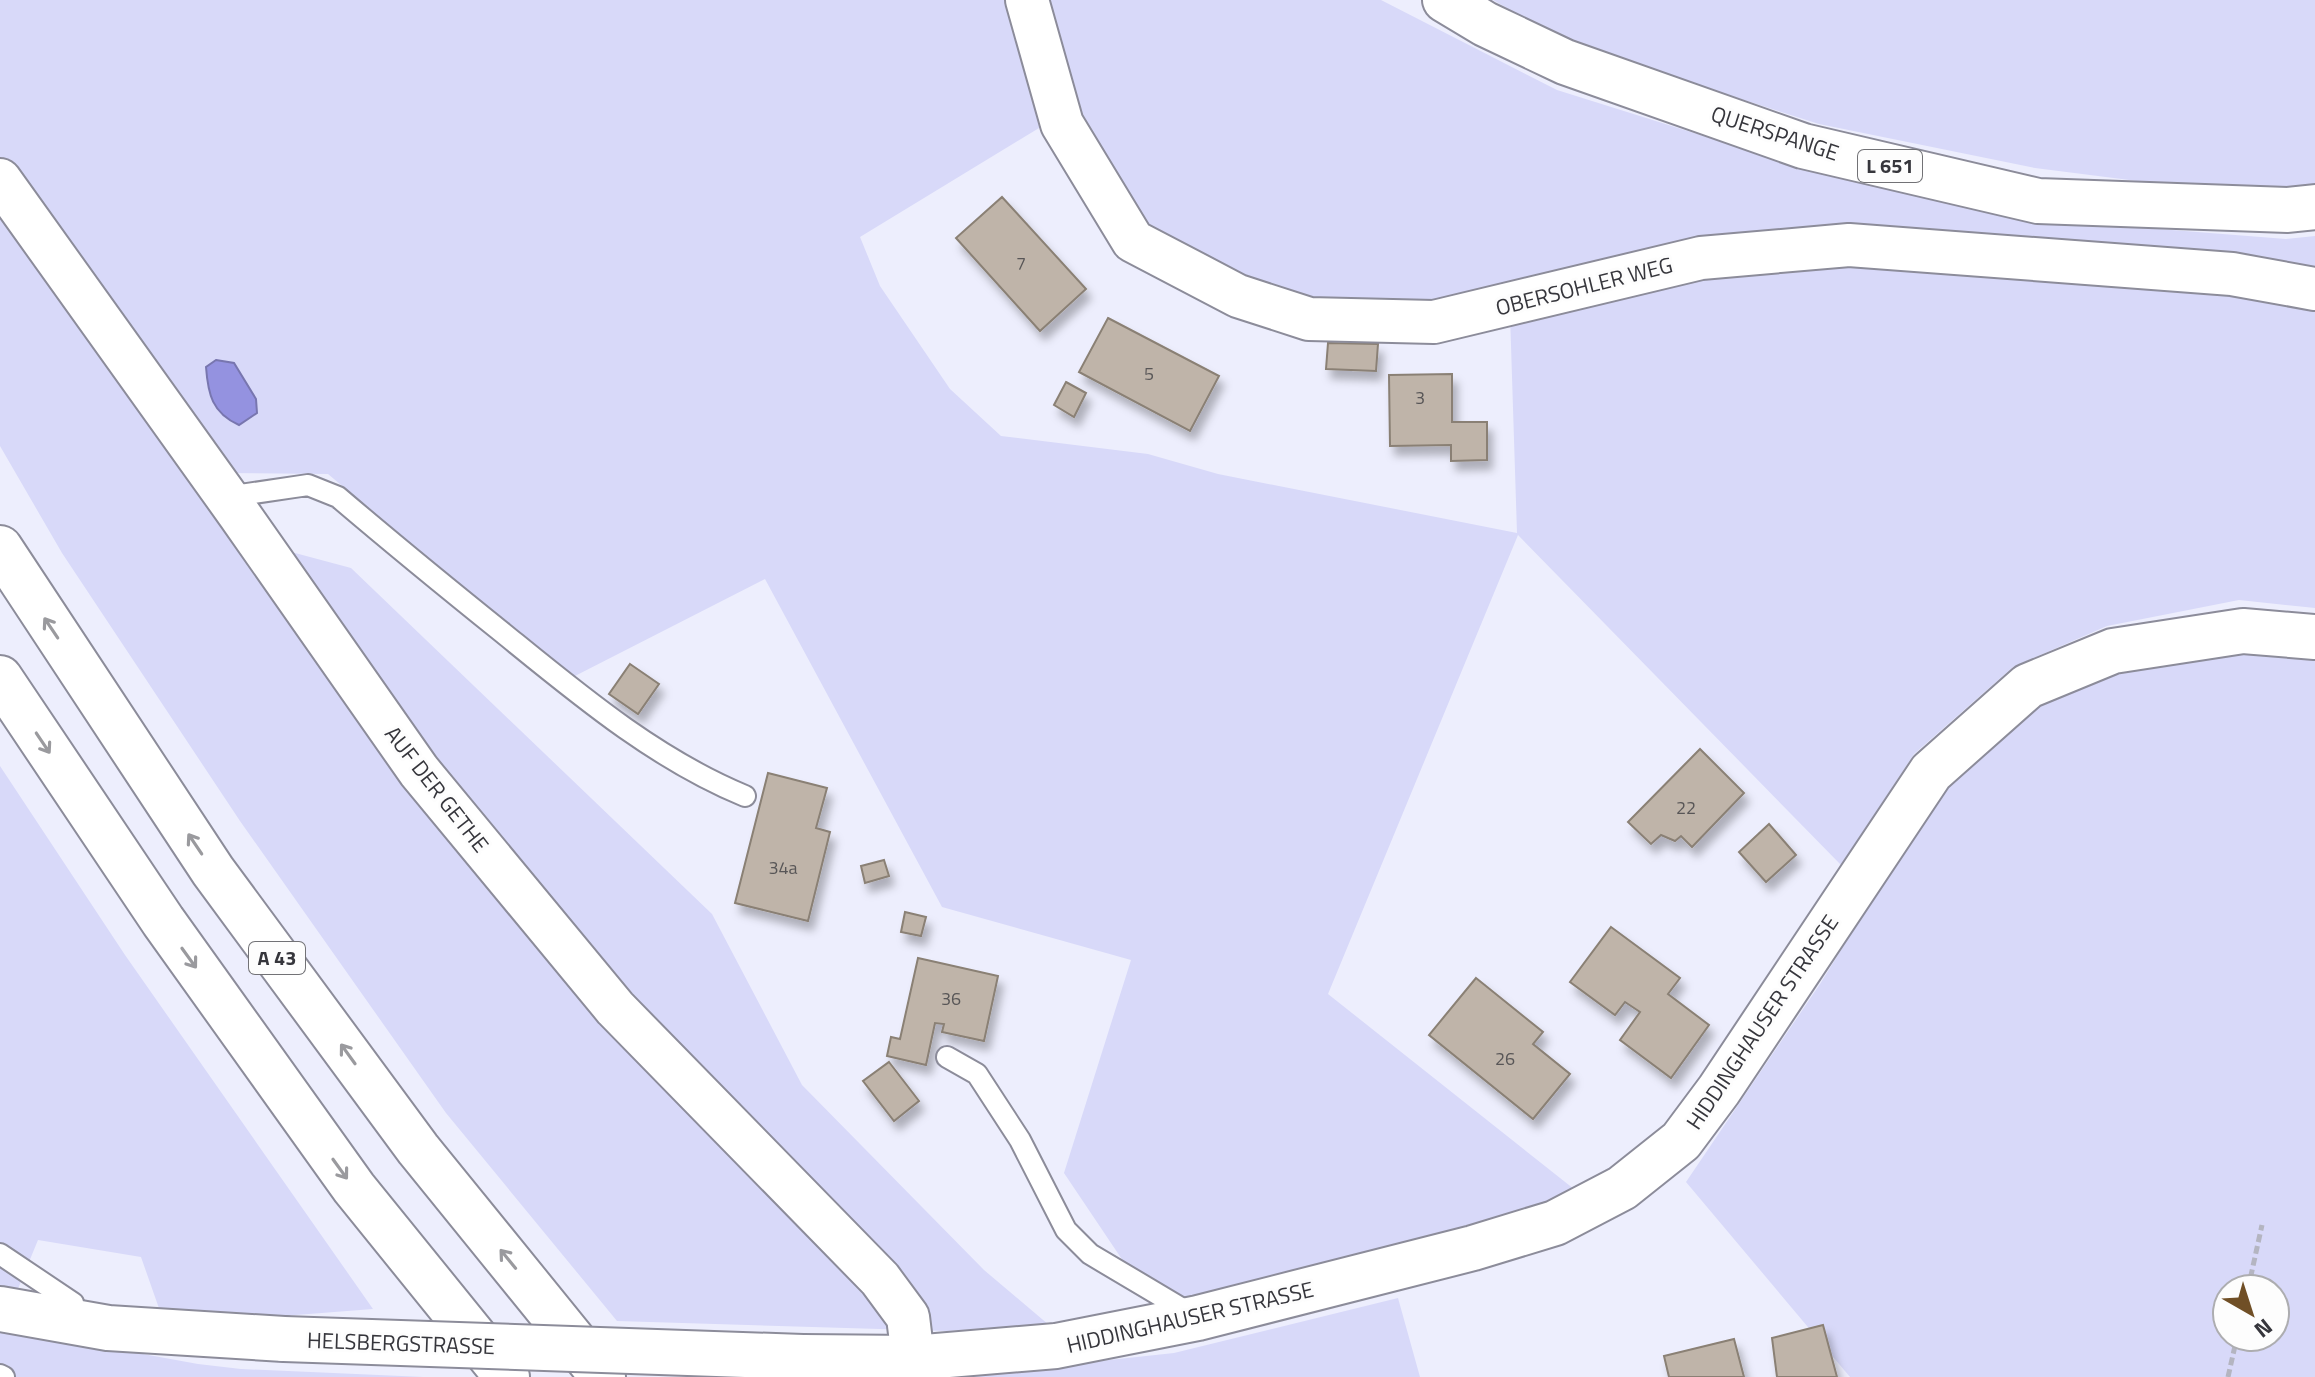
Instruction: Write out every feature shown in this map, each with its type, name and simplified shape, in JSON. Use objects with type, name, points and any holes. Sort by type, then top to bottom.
[{"type":"main road","name":"QUERSPANGE","points":[[1445,0],[1485,24],[1565,62],[1803,146],[2038,201],[2288,210],[2315,207]]},
{"type":"main road","name":"A 43","points":[[0,548],[213,871],[418,1149],[603,1377]]},
{"type":"main road","name":"HIDDINGHAUSER STRASSE","points":[[803,1357],[913,1358],[1056,1346],[1198,1318],[1414,1264],[1541,1228],[1589,1207],[1622,1188],[1681,1141],[1931,772],[2028,686],[2113,651],[2243,631],[2315,637]]},
{"type":"main road","points":[[0,678],[163,921],[345,1175],[507,1377]]},
{"type":"main road","name":"HELSBERGSTRASSE","points":[[0,1309],[69,1323],[139,1331],[803,1357]]},
{"type":"street","name":"OBERSOHLER WEG","points":[[1027,0],[1062,124],[1133,241],[1238,296],[1309,319],[1434,322],[1701,258],[1849,245],[2232,274],[2315,289]]},
{"type":"street","name":"AUF DER GETHE","points":[[0,180],[419,771],[615,1008],[880,1279],[908,1317],[913,1358]]},
{"type":"lane","points":[[227,497],[308,485],[338,497],[586,699],[653,748],[711,782],[745,796]]},
{"type":"lane","points":[[947,1057],[977,1074],[1020,1140],[1066,1230],[1090,1254],[1198,1318]]},
{"type":"lane","points":[[0,1254],[73,1303],[69,1323]]},
{"type":"path","points":[[2252,1273],[2262,1225]]},
{"type":"path","points":[[2228,1377],[2233,1353]]},
{"type":"shaded area","points":[[0,0],[1015,0],[1049,122],[860,237],[880,286],[950,389],[1001,436],[1148,454],[1218,474],[1517,533],[1510,314],[1555,301],[1851,256],[2315,297],[2315,608],[2239,600],[2107,626],[2013,667],[1914,754],[1841,865],[1518,535],[1328,994],[1579,1193],[1477,1229],[1156,1310],[1064,1173],[1131,960],[942,907],[765,579],[571,678],[328,474],[220,473],[0,159]]},
{"type":"shaded area","points":[[1039,0],[1381,0],[1557,90],[1793,164],[2032,219],[2286,239],[2315,236],[2315,275],[1844,235],[1435,310],[1315,310],[1136,232],[1073,117]]},
{"type":"shaded area","points":[[1493,0],[2315,0],[2315,190],[2153,183],[2035,168],[1819,124],[1569,44]]},
{"type":"shaded area","points":[[0,194],[243,539],[351,568],[712,914],[802,1085],[984,1270],[1049,1325],[947,1331],[617,1321],[446,1113],[240,821],[62,553],[0,446]]},
{"type":"shaded area","points":[[216,360],[234,363],[256,399],[257,413],[239,425],[223,415],[210,394],[206,367]]},
{"type":"shaded area","points":[[2247,653],[2315,660],[2315,1377],[1850,1377],[1686,1182],[1820,984],[1890,871],[1946,789],[2040,706],[2117,670]]},
{"type":"shaded area","points":[[0,766],[125,955],[373,1309],[220,1321],[161,1314],[141,1257],[38,1240],[15,1296],[0,1293]]},
{"type":"shaded area","points":[[1398,1298],[1420,1377],[951,1377],[1174,1353]]},
{"type":"shaded area","points":[[0,1328],[241,1369],[424,1377],[0,1377]]},
{"type":"building","points":[[1002,197],[1086,289],[1040,331],[956,238]]},
{"type":"building","points":[[1108,318],[1219,376],[1190,431],[1079,372]]},
{"type":"building","points":[[1328,343],[1378,344],[1376,371],[1326,369]]},
{"type":"building","points":[[1452,374],[1452,422],[1487,422],[1487,460],[1451,461],[1451,445],[1390,446],[1389,375]]},
{"type":"building","points":[[1066,382],[1086,393],[1074,417],[1054,405]]},
{"type":"building","points":[[630,664],[659,684],[638,714],[609,694]]},
{"type":"building","points":[[1700,749],[1744,793],[1692,847],[1681,836],[1675,841],[1661,835],[1651,844],[1628,822]]},
{"type":"building","points":[[768,773],[827,788],[816,828],[830,832],[808,921],[735,903]]},
{"type":"building","points":[[1769,824],[1796,855],[1766,882],[1739,852]]},
{"type":"building","points":[[884,860],[889,876],[865,883],[861,866]]},
{"type":"building","points":[[905,912],[926,917],[921,936],[901,932]]},
{"type":"building","points":[[1611,927],[1680,978],[1668,994],[1709,1025],[1671,1078],[1620,1040],[1640,1012],[1625,1002],[1615,1015],[1570,982]]},
{"type":"building","points":[[918,958],[998,976],[984,1041],[942,1032],[944,1024],[935,1023],[926,1065],[887,1056],[891,1037],[900,1039]]},
{"type":"building","points":[[1476,978],[1543,1032],[1533,1044],[1570,1074],[1533,1119],[1429,1035]]},
{"type":"building","points":[[889,1062],[919,1101],[894,1121],[863,1081]]},
{"type":"building","points":[[1823,1325],[1837,1377],[1777,1377],[1772,1338]]},
{"type":"building","points":[[1734,1339],[1744,1377],[1669,1377],[1664,1356]]}]
